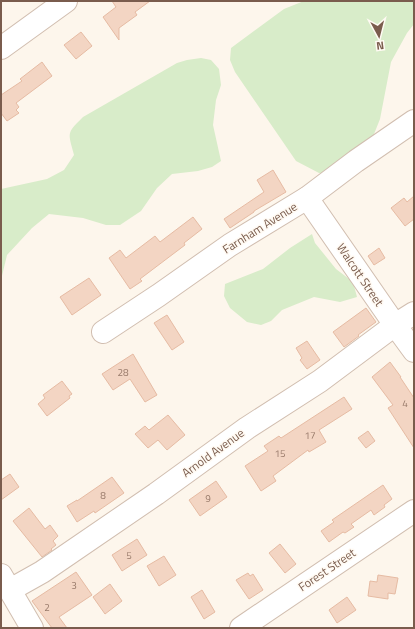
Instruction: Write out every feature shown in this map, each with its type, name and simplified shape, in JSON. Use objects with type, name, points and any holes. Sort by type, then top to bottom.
[{"type":"street","points":[[1,48],[66,1]]},
{"type":"street","name":"Farnham Avenue","points":[[103,332],[230,245],[307,198],[356,161],[414,121]]},
{"type":"street","name":"Walcott Street","points":[[307,198],[414,351]]},
{"type":"street","name":"Arnold Avenue","points":[[6,582],[42,572],[156,494],[247,428],[320,381],[395,325],[414,313]]},
{"type":"street","name":"Forest Street","points":[[241,628],[411,520]]},
{"type":"street","points":[[6,582],[32,628]]},
{"type":"green space","points":[[304,1],[414,1],[414,24],[407,33],[391,62],[380,119],[368,149],[344,172],[319,173],[296,161],[235,72],[230,60],[231,48],[284,9]]},
{"type":"green space","points":[[201,58],[211,60],[219,69],[221,85],[216,100],[213,125],[221,161],[212,167],[198,171],[172,174],[157,188],[141,211],[120,225],[106,225],[83,218],[49,214],[32,228],[7,255],[1,280],[1,189],[47,179],[64,170],[74,155],[70,142],[71,130],[83,117],[177,63]]},
{"type":"green space","points":[[312,234],[315,243],[336,269],[353,282],[357,297],[340,302],[314,297],[282,310],[271,321],[261,325],[247,322],[230,308],[224,296],[225,284],[263,269],[290,248]]},
{"type":"building","points":[[112,1],[150,1],[135,12],[137,15],[119,28],[119,40],[103,17],[116,7]]},
{"type":"building","points":[[81,32],[92,46],[76,59],[64,45]]},
{"type":"building","points":[[42,62],[52,76],[16,103],[19,107],[16,110],[19,113],[7,121],[1,113],[1,95],[22,81],[20,79]]},
{"type":"building","points":[[273,170],[286,192],[254,211],[230,228],[224,219],[264,192],[257,180]]},
{"type":"building","points":[[414,196],[414,219],[405,226],[391,208],[404,198],[407,202]]},
{"type":"building","points":[[193,217],[202,229],[184,243],[185,245],[140,279],[142,281],[130,289],[109,258],[120,250],[126,258],[155,236],[160,242]]},
{"type":"building","points":[[379,248],[385,258],[374,265],[368,256]]},
{"type":"building","points":[[89,278],[101,295],[72,315],[60,297]]},
{"type":"building","points":[[366,308],[376,322],[344,347],[333,332]]},
{"type":"building","points":[[167,315],[184,342],[172,350],[154,323]]},
{"type":"building","points":[[307,341],[320,360],[307,369],[300,360],[302,358],[296,348]]},
{"type":"building","points":[[133,354],[157,395],[145,402],[130,379],[113,390],[102,374]]},
{"type":"building","points":[[390,362],[414,398],[414,448],[388,408],[393,405],[372,377]]},
{"type":"building","points":[[62,381],[72,394],[69,396],[70,398],[47,416],[38,404],[45,398],[43,395]]},
{"type":"building","points":[[344,397],[352,409],[319,430],[326,442],[309,452],[308,450],[273,476],[276,481],[261,491],[245,466],[268,451],[264,446],[279,436],[281,438]]},
{"type":"building","points":[[168,415],[185,435],[167,450],[158,440],[148,448],[135,434],[145,426],[149,430]]},
{"type":"building","points":[[368,431],[375,441],[366,448],[358,438]]},
{"type":"building","points":[[10,474],[19,487],[1,500],[1,480]]},
{"type":"building","points":[[112,477],[124,493],[95,513],[94,511],[77,522],[67,506],[77,501]]},
{"type":"building","points":[[216,481],[227,497],[200,516],[189,500]]},
{"type":"building","points":[[383,485],[392,499],[384,505],[385,507],[374,515],[371,510],[351,524],[354,527],[345,533],[343,532],[329,542],[321,531],[334,522],[332,520]]},
{"type":"building","points":[[29,508],[45,529],[50,525],[58,536],[53,541],[56,545],[42,557],[13,521]]},
{"type":"building","points":[[137,539],[147,555],[122,571],[112,555]]},
{"type":"building","points":[[280,544],[296,564],[285,573],[269,553]]},
{"type":"building","points":[[164,556],[176,575],[159,586],[147,566]]},
{"type":"building","points":[[76,572],[92,595],[59,617],[67,628],[52,628],[32,601]]},
{"type":"building","points":[[248,573],[250,576],[253,574],[263,590],[249,599],[236,580]]},
{"type":"building","points":[[378,575],[398,578],[395,594],[388,593],[388,599],[368,596],[370,581],[377,582]]},
{"type":"building","points":[[110,584],[122,601],[105,614],[93,597]]},
{"type":"building","points":[[202,590],[215,612],[204,619],[191,597]]},
{"type":"building","points":[[347,597],[356,610],[337,623],[329,610]]}]
